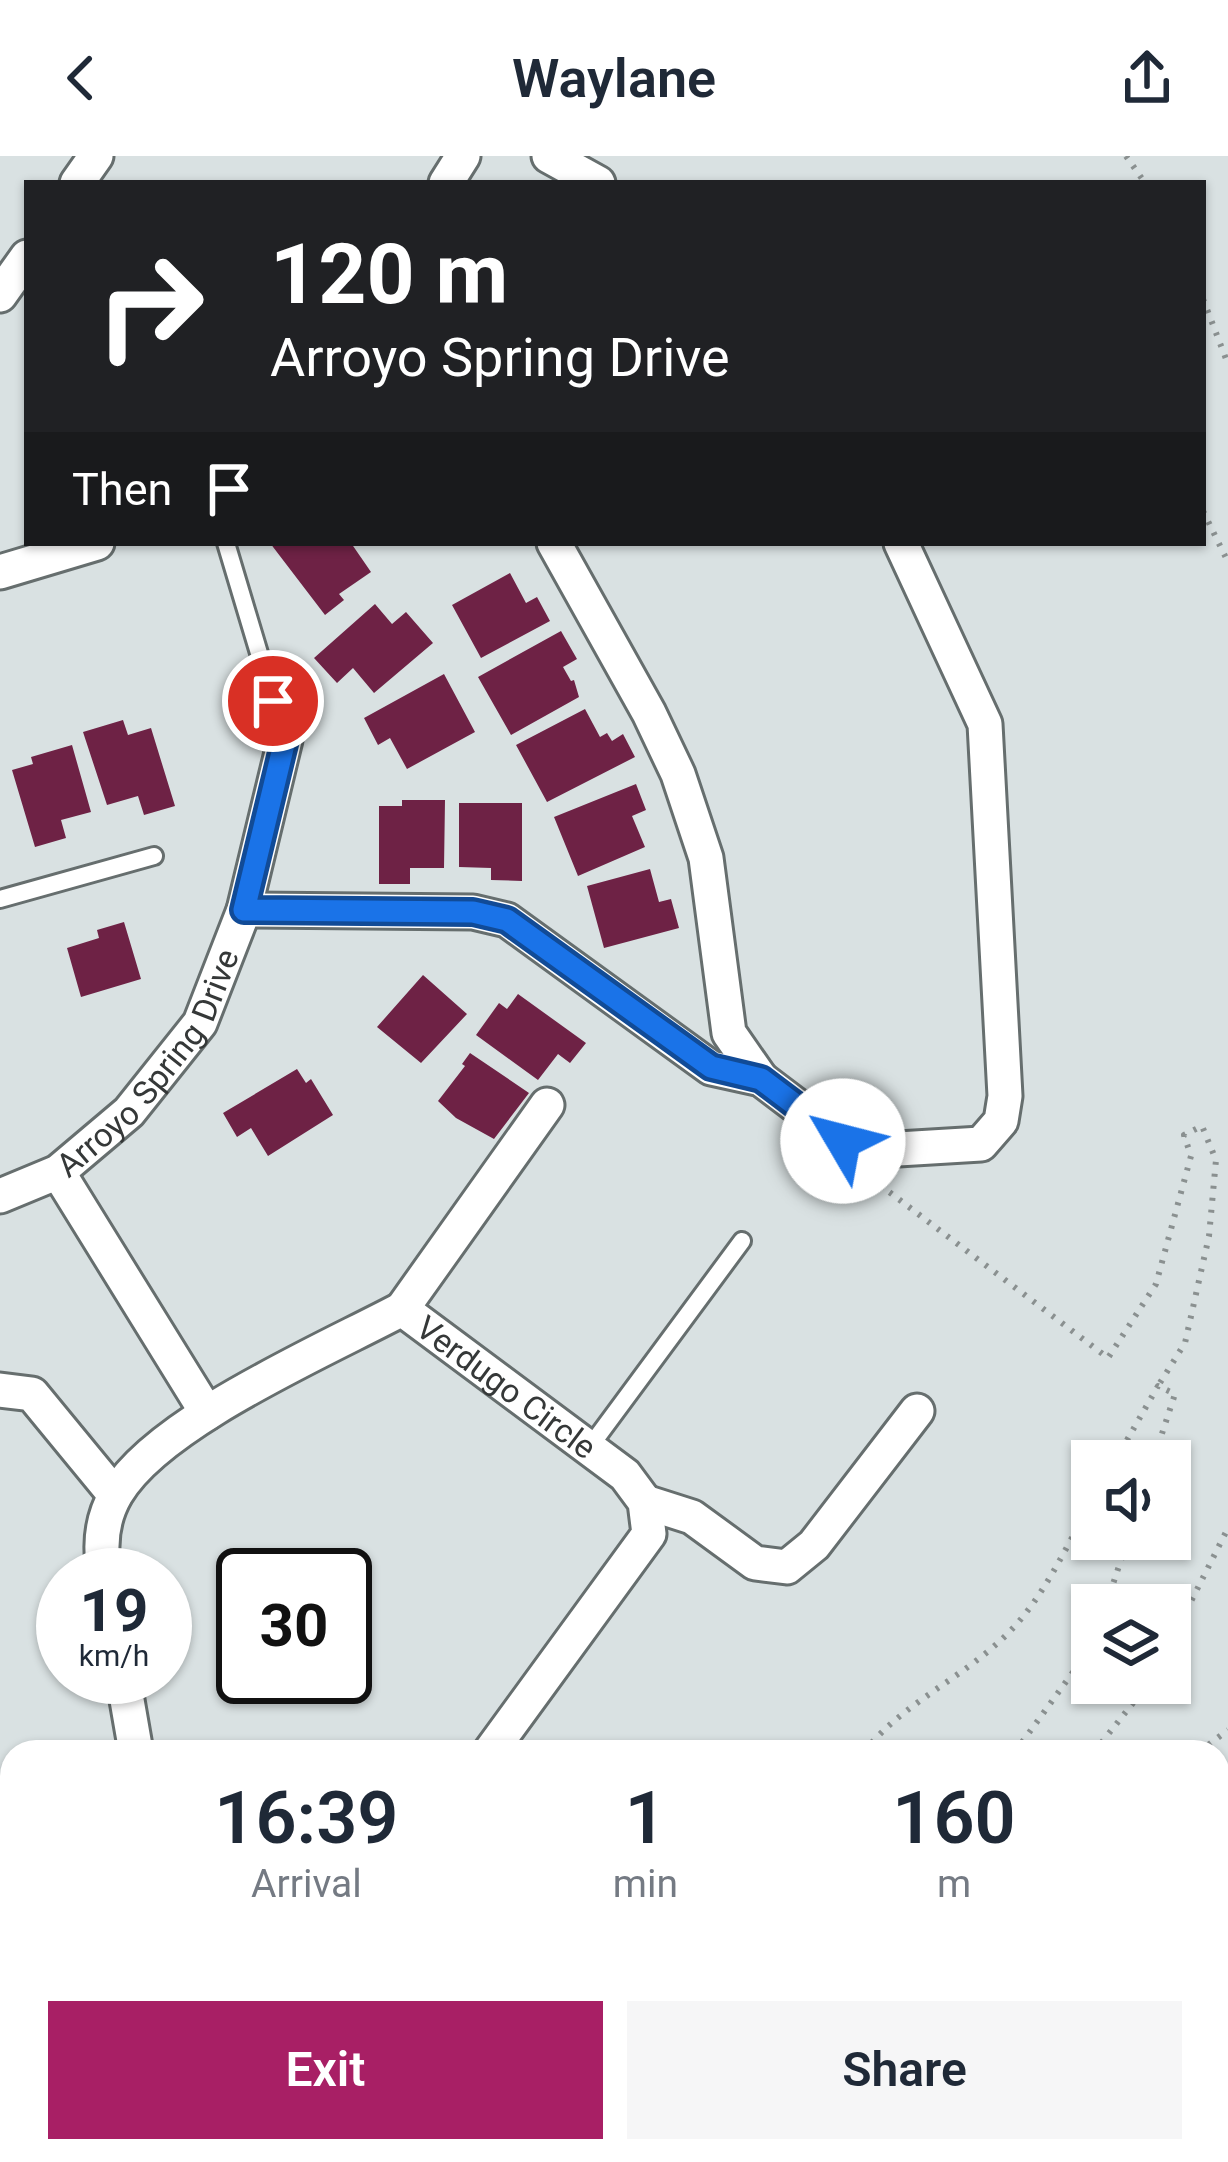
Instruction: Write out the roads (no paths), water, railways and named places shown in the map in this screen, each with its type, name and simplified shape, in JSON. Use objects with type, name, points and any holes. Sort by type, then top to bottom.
[{"type":"street","points":[[549,156],[593,180]]},
{"type":"street","points":[[0,295],[24,261]]},
{"type":"street","points":[[0,572],[88,546]]},
{"type":"street","points":[[556,546],[678,774],[706,858],[729,1033],[761,1079],[843,1141],[866,1150],[981,1144],[1001,1121],[1005,1096],[985,724],[902,546]]},
{"type":"street","name":"Arroyo Spring Drive","points":[[0,1196],[58,1172],[129,1112],[200,1023],[244,910],[285,740]]},
{"type":"street","points":[[244,910],[473,912],[507,920],[711,1067],[761,1079]]},
{"type":"street","points":[[402,1310],[547,1105]]},
{"type":"street","points":[[58,1172],[207,1413]]},
{"type":"street","name":"Verdugo Circle","points":[[102,1548],[101,1532],[116,1495],[142,1462],[207,1413],[402,1310],[625,1475],[645,1502]]},
{"type":"street","points":[[0,1390],[32,1394],[116,1495]]},
{"type":"street","points":[[499,1740],[649,1534],[645,1502],[692,1517],[755,1564],[787,1567],[814,1545],[917,1411]]},
{"type":"street","points":[[128,1704],[134,1740]]},
{"type":"lane","name":"Arroyo Spring Drive","points":[[227,546],[285,740]]},
{"type":"lane","points":[[0,899],[154,856]]},
{"type":"lane","points":[[590,1448],[742,1241]]}]
